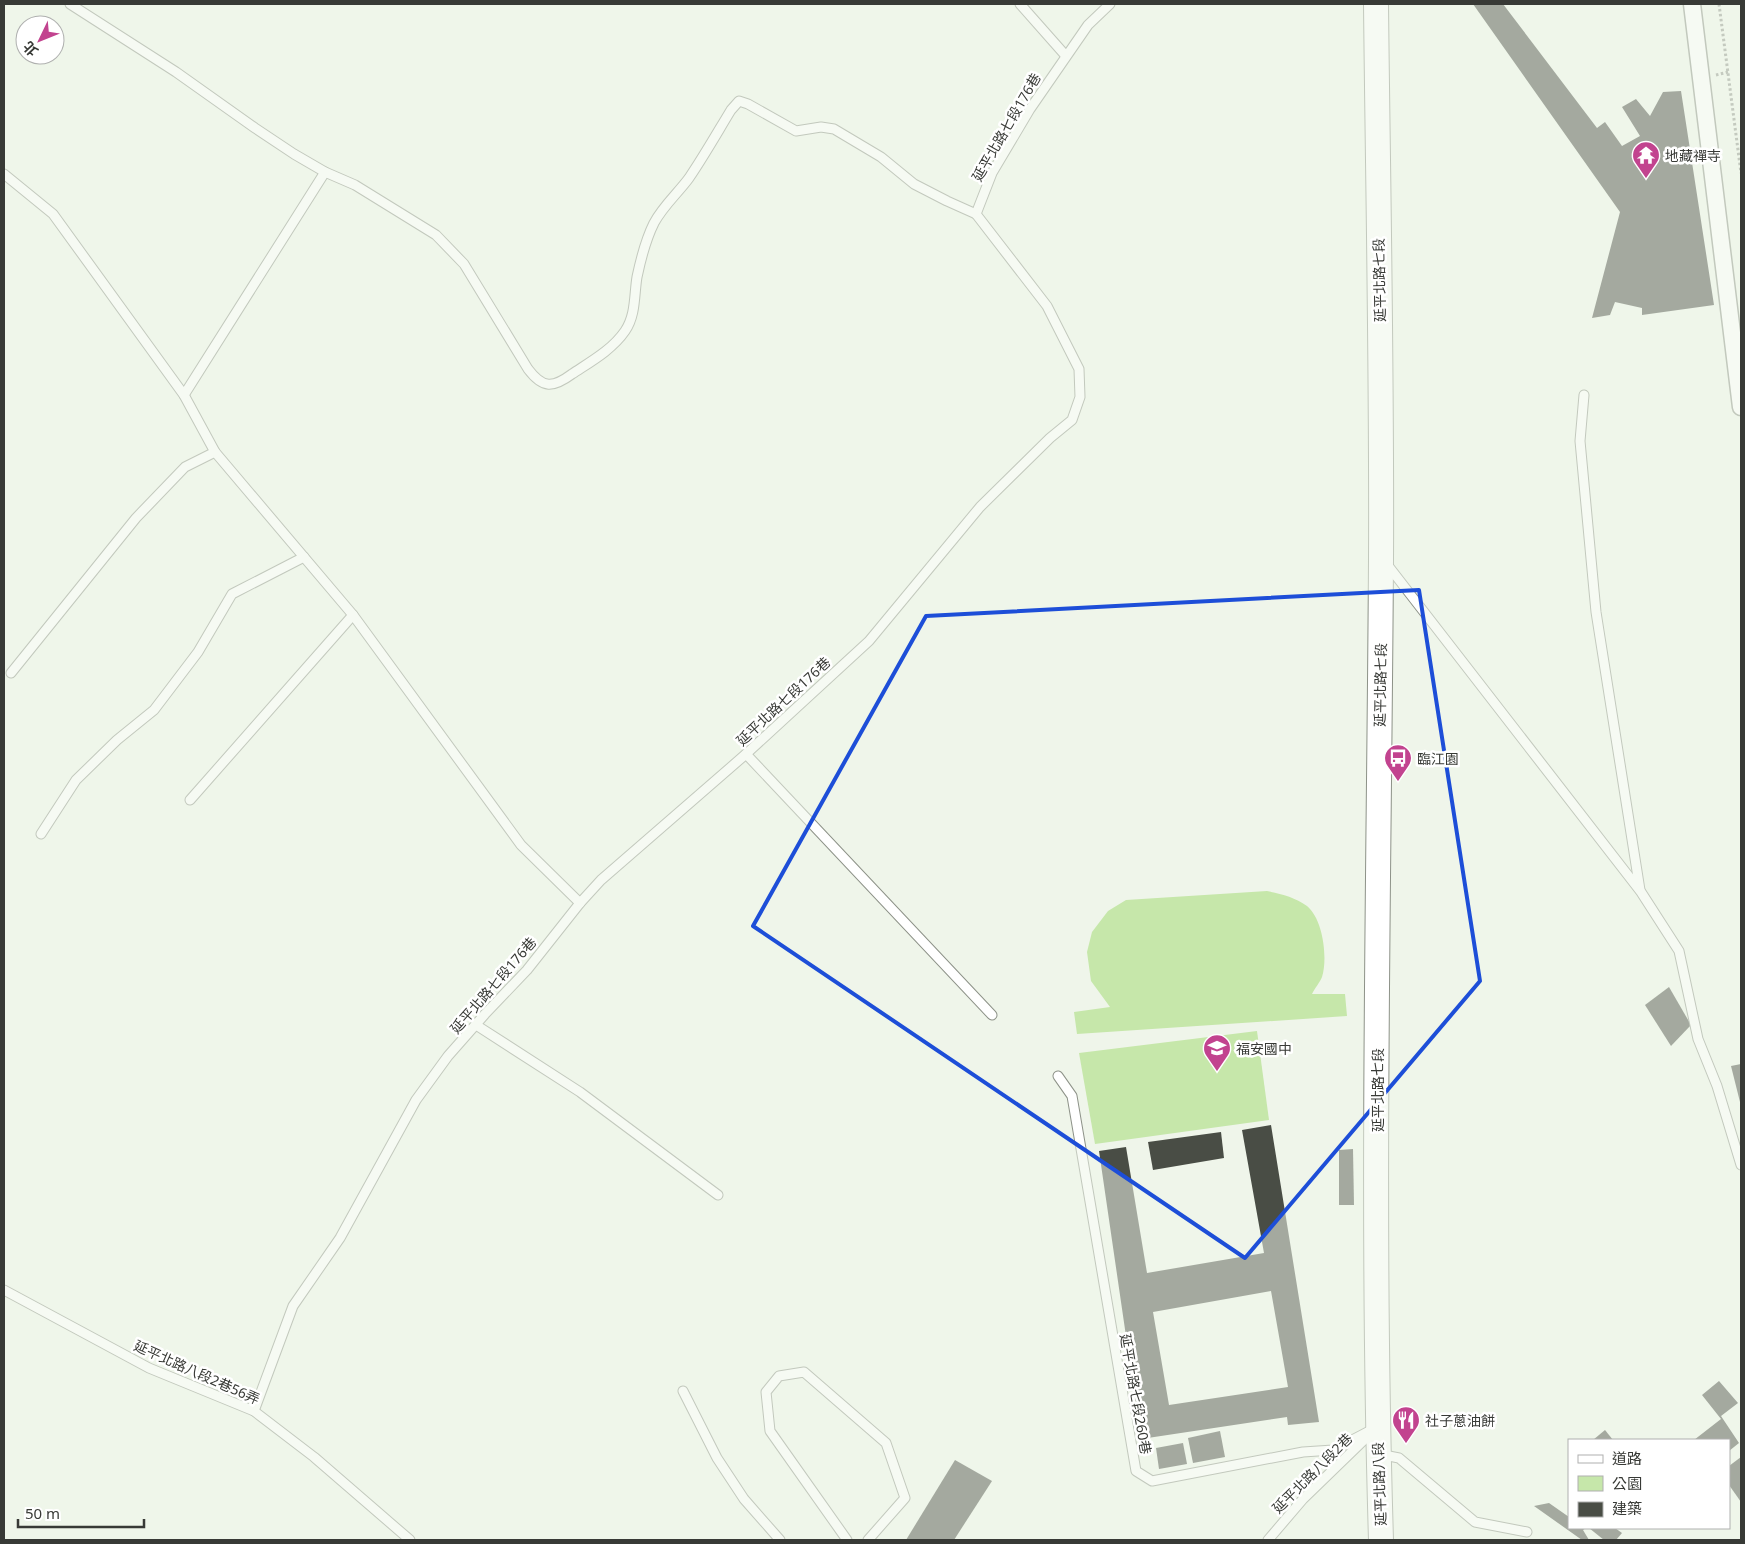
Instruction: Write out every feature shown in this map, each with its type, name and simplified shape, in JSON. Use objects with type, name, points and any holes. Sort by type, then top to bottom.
[{"type":"street","name":"延平北路七段","points":[[1376,4],[1381,556],[1376,1010],[1377,1427]]},
{"type":"street","points":[[1692,4],[1741,407]]},
{"type":"street","name":"延平北路八段","points":[[1377,1427],[1381,1540]]},
{"type":"lane","points":[[70,4],[176,72],[255,128],[326,172],[355,185],[436,235],[464,264],[528,369],[535,379],[544,385],[555,384],[567,378],[599,356],[625,331],[632,315],[637,277],[648,235],[659,214],[689,178],[731,110],[739,101],[748,104],[796,131],[822,127],[834,129],[881,157],[914,184],[976,214]]},
{"type":"lane","points":[[1020,4],[1066,56]]},
{"type":"lane","name":"延平北路七段176巷","points":[[254,1411],[293,1306],[340,1238],[416,1100],[448,1056],[527,970],[580,903],[601,880],[746,754],[869,641],[980,507],[1050,438],[1072,420],[1080,397],[1079,369],[1047,306],[976,214],[992,173],[1030,109],[1088,25],[1110,4]]},
{"type":"lane","points":[[184,395],[326,172]]},
{"type":"lane","points":[[4,174],[53,214],[184,395],[215,452],[353,615],[521,845],[580,903]]},
{"type":"lane","points":[[1584,395],[1580,441],[1596,612],[1641,892]]},
{"type":"lane","points":[[11,673],[136,518],[185,466],[215,452]]},
{"type":"lane","points":[[1381,556],[1641,892],[1679,951],[1698,1039],[1717,1086],[1741,1165]]},
{"type":"lane","points":[[41,834],[76,780],[117,740],[154,710],[198,652],[232,594],[304,557]]},
{"type":"lane","points":[[190,800],[353,615]]},
{"type":"lane","points":[[746,754],[992,1015]]},
{"type":"lane","points":[[476,1025],[580,1092],[718,1195]]},
{"type":"lane","name":"延平北路七段260巷","points":[[1058,1076],[1072,1096],[1136,1471],[1152,1481],[1303,1452],[1333,1450],[1377,1427]]},
{"type":"lane","name":"延平北路八段2巷56弄","points":[[4,1290],[149,1368],[254,1411],[314,1457],[410,1540]]},
{"type":"lane","points":[[847,1540],[770,1431],[766,1392],[779,1376],[804,1372],[886,1443],[905,1498],[868,1540]]},
{"type":"lane","points":[[682,1390],[717,1458],[744,1499],[780,1540]]},
{"type":"lane","name":"延平北路八段2巷","points":[[1268,1540],[1303,1499],[1377,1427]]},
{"type":"lane","points":[[1378,1454],[1399,1458],[1474,1522],[1527,1532]]},
{"type":"path","points":[[1718,4],[1741,173]]},
{"type":"highlighted area","points":[[1419,590],[1480,981],[1245,1258],[753,926],[926,616]]},
{"type":"green space","points":[[1267,891],[1298,900],[1312,912],[1317,920],[1323,939],[1324,969],[1322,977],[1312,994],[1345,994],[1347,1016],[1077,1034],[1074,1012],[1110,1007],[1091,981],[1087,952],[1092,932],[1108,911],[1126,900]]},
{"type":"green space","points":[[1257,1031],[1269,1120],[1095,1144],[1079,1053]]},
{"type":"building","name":"地藏禪寺","points":[[1473,4],[1503,4],[1597,128],[1605,122],[1622,146],[1640,136],[1622,107],[1636,99],[1650,116],[1663,92],[1681,91],[1714,305],[1642,315],[1642,308],[1615,302],[1610,315],[1592,318],[1620,212]]},
{"type":"building","points":[[1669,987],[1691,1025],[1671,1046],[1645,1005]]},
{"type":"building","points":[[1741,1064],[1741,1106],[1731,1066]]},
{"type":"building","points":[[1271,1125],[1319,1422],[1288,1425],[1287,1417],[1141,1439],[1099,1151],[1126,1147],[1147,1273],[1264,1253],[1242,1130]],"holes":[[[1271,1291],[1288,1387],[1169,1405],[1153,1312]]]},
{"type":"building","points":[[1221,1132],[1224,1158],[1153,1170],[1148,1142]]},
{"type":"building","points":[[1353,1149],[1354,1205],[1339,1205],[1339,1150]]},
{"type":"building","points":[[1719,1381],[1738,1403],[1721,1416],[1739,1443],[1730,1450],[1730,1439],[1695,1439],[1721,1419],[1702,1395]]},
{"type":"building","points":[[1605,1430],[1612,1439],[1594,1439]]},
{"type":"building","points":[[1220,1431],[1225,1457],[1193,1463],[1188,1438]]},
{"type":"building","points":[[1183,1443],[1187,1464],[1159,1469],[1156,1448]]},
{"type":"building","points":[[1741,1457],[1741,1502],[1730,1486],[1730,1465]]},
{"type":"building","points":[[955,1460],[992,1481],[954,1540],[906,1540]]},
{"type":"building","points":[[1549,1503],[1568,1516],[1568,1529],[1584,1529],[1583,1530],[1589,1540],[1582,1540],[1534,1506]]},
{"type":"building","points":[[1590,1529],[1616,1529],[1622,1533],[1616,1540],[1604,1540]]},
{"type":"place","name":"地藏禪寺","points":[[1646,179]]},
{"type":"place","name":"臨江園","points":[[1398,782]]},
{"type":"place","name":"福安國中","points":[[1217,1072]]},
{"type":"place","name":"社子蔥油餅","points":[[1406,1444]]}]
